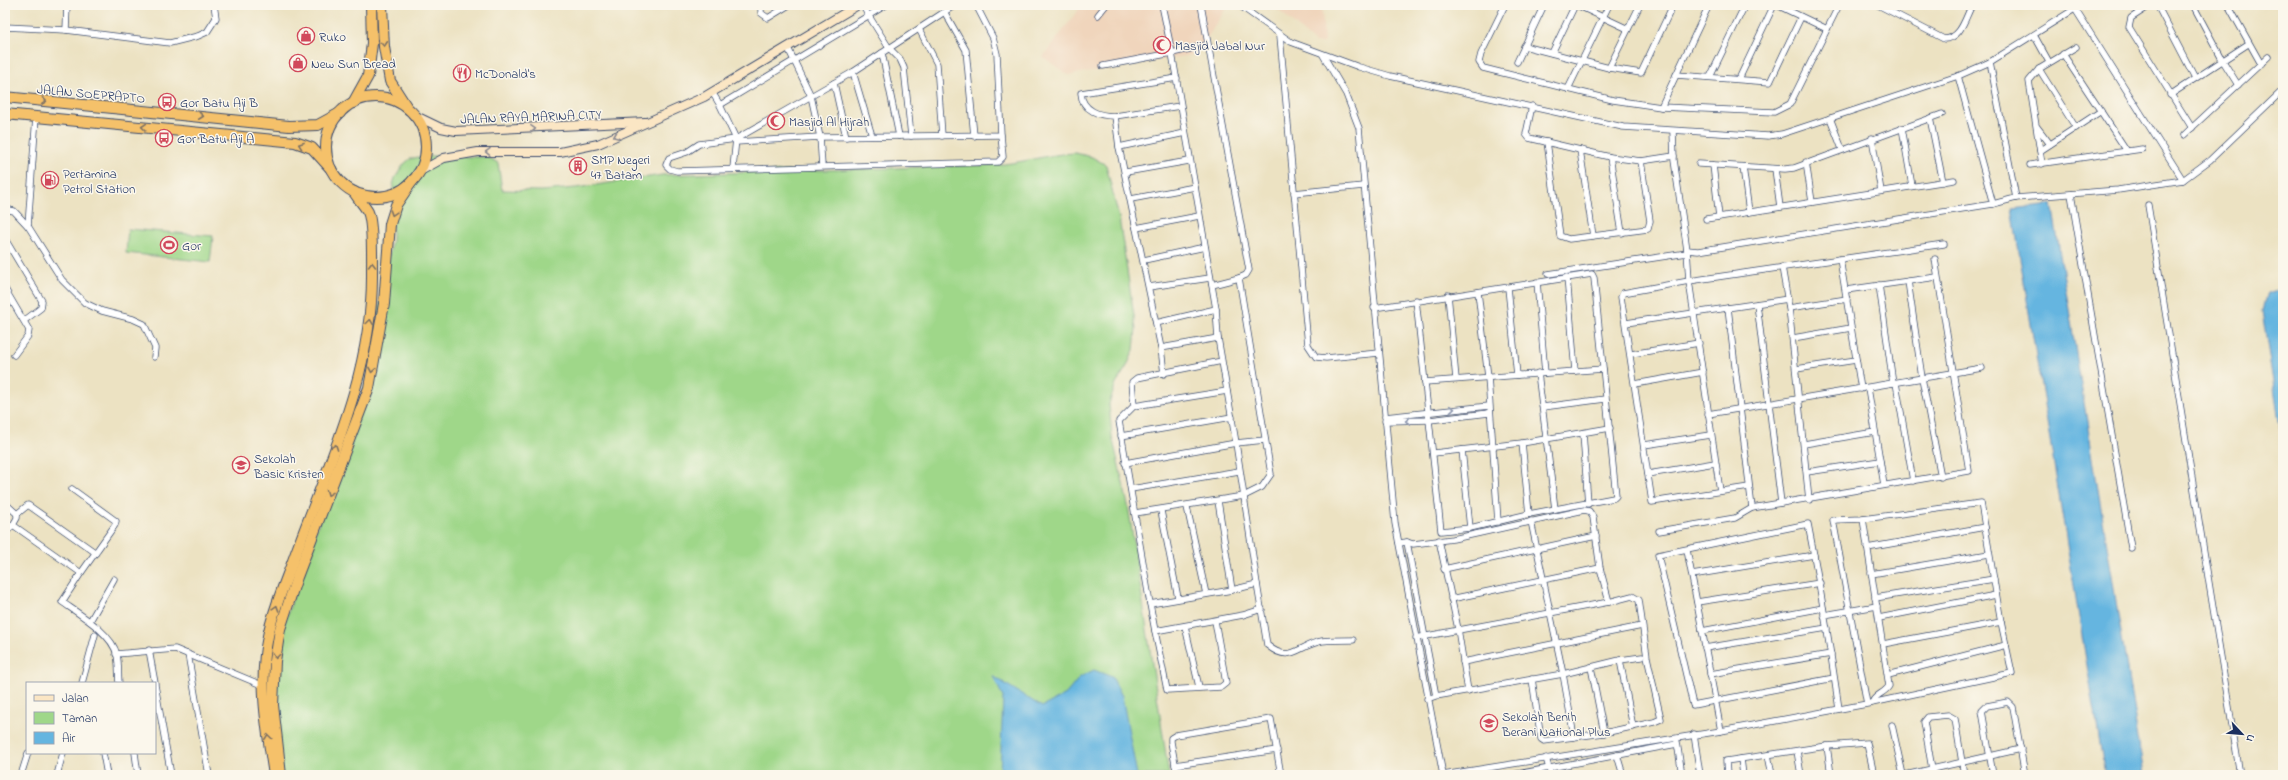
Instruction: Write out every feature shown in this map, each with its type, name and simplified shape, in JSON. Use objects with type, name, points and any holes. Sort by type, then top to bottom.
[{"type":"highway","points":[[353,103],[368,76],[372,43],[371,5]]},
{"type":"highway","points":[[281,775],[273,705],[275,661],[280,629],[294,584],[369,388],[384,304],[390,224],[396,205],[422,166],[426,150],[424,134],[390,81],[384,47],[382,5]]},
{"type":"highway","name":"JALAN SOEPRAPTO","points":[[5,97],[289,126],[318,125],[340,113]]},
{"type":"highway","points":[[331,169],[326,153],[327,136],[334,120],[340,113],[353,103],[360,99],[376,97],[393,100],[410,111]]},
{"type":"highway","points":[[82,122],[89,113],[85,105]]},
{"type":"highway","points":[[5,114],[295,142],[312,148],[331,169],[340,183],[354,192],[370,197],[386,196],[401,190],[415,177]]},
{"type":"highway","points":[[274,775],[264,711],[264,662],[270,628],[356,390],[366,353],[373,304],[372,249],[369,214],[354,192]]},
{"type":"main road","name":"JALAN RAYA MARINA CITY","points":[[415,177],[444,158],[478,152],[560,152],[598,144],[652,122],[712,92],[858,5]]},
{"type":"main road","name":"JALAN RAYA MARINA CITY","points":[[410,111],[441,128],[456,131],[652,122]]},
{"type":"street","points":[[66,30],[67,5]]},
{"type":"street","points":[[5,27],[66,30],[170,43],[198,36],[207,32],[216,18],[214,5]]},
{"type":"street","points":[[761,5],[761,13],[768,18],[789,5]]},
{"type":"street","points":[[862,5],[889,48],[900,59],[904,68],[911,136]]},
{"type":"street","points":[[720,104],[795,61],[886,5]]},
{"type":"street","points":[[736,140],[853,72],[955,5]]},
{"type":"street","points":[[976,5],[993,38],[997,54],[1003,157],[998,162],[733,168],[677,171],[670,169],[666,163],[669,158],[687,152],[700,144],[736,140],[846,136],[1001,136]]},
{"type":"street","points":[[1098,14],[1106,5]]},
{"type":"street","points":[[1162,5],[1177,78],[1189,161],[1195,187],[1216,309],[1218,338],[1232,417],[1239,471],[1267,645],[1277,653],[1291,654],[1322,641],[1353,640]]},
{"type":"street","points":[[1201,5],[1207,45],[1249,270],[1246,275],[1239,278],[1212,285]]},
{"type":"street","points":[[1239,5],[1280,36],[1323,55],[1390,76],[1623,126],[1673,131],[1768,136],[1782,134],[1958,76],[1990,62],[2081,5]]},
{"type":"street","points":[[1505,5],[1481,54],[1479,62],[1483,68],[1613,100],[1661,107],[1774,112],[1782,110],[1790,104],[1839,5]]},
{"type":"street","points":[[1517,62],[1544,5]]},
{"type":"street","points":[[1552,53],[1576,5],[1628,29]]},
{"type":"street","points":[[1568,89],[1609,5]]},
{"type":"street","points":[[1609,68],[1640,5]]},
{"type":"street","points":[[1524,46],[1609,68],[1641,73],[1673,5]]},
{"type":"street","points":[[1661,107],[1709,5]]},
{"type":"street","points":[[1710,77],[1745,5]]},
{"type":"street","points":[[1739,80],[1774,5]]},
{"type":"street","points":[[1777,5],[1828,29]]},
{"type":"street","points":[[1878,5],[1944,39],[1951,39],[1957,35],[1972,5]]},
{"type":"street","points":[[2150,5],[2131,18],[2128,25],[2170,95],[2192,128]]},
{"type":"street","points":[[2158,5],[2196,78]]},
{"type":"street","points":[[2193,5],[2223,61],[2238,85]]},
{"type":"street","points":[[2228,5],[2248,44],[2261,64]]},
{"type":"street","points":[[2075,9],[2183,180]]},
{"type":"street","points":[[945,13],[966,50],[974,136]]},
{"type":"street","points":[[1676,75],[1770,82],[1802,16]]},
{"type":"street","points":[[919,28],[937,64],[942,136]]},
{"type":"street","points":[[2034,35],[2049,62]]},
{"type":"street","points":[[1280,36],[1308,345],[1316,357],[1326,358],[1379,353]]},
{"type":"street","points":[[2170,95],[2248,44]]},
{"type":"street","points":[[1103,66],[1207,45]]},
{"type":"street","points":[[2042,164],[2029,81],[2039,69],[2076,47]]},
{"type":"street","points":[[788,48],[811,96],[820,137],[822,166]]},
{"type":"street","points":[[882,53],[899,136]]},
{"type":"street","points":[[2063,54],[2127,150]]},
{"type":"street","points":[[1323,55],[1354,112],[1358,128],[1395,523],[1427,699],[1443,775],[1694,734],[1721,731],[1870,703],[2012,673],[1996,595],[1981,503],[1863,519],[1833,520],[1870,703]]},
{"type":"street","points":[[2184,135],[2268,57]]},
{"type":"street","points":[[1990,62],[2016,198]]},
{"type":"street","points":[[2039,69],[2076,128]]},
{"type":"street","points":[[853,72],[872,136]]},
{"type":"street","points":[[1958,76],[1992,204]]},
{"type":"street","points":[[1177,78],[1081,93],[1084,104],[1092,111],[1106,116],[1116,116],[1180,106]]},
{"type":"street","points":[[834,83],[846,136]]},
{"type":"street","points":[[1548,274],[1992,204],[2016,198],[2118,190],[2183,180],[2210,160],[2283,90]]},
{"type":"street","points":[[712,92],[720,104],[736,140],[733,168]]},
{"type":"street","points":[[1532,106],[1526,134],[1529,138],[1610,157],[1641,161],[1674,156]]},
{"type":"street","points":[[2040,151],[2101,111]]},
{"type":"street","points":[[1699,164],[1775,169],[1794,168],[1806,162],[1942,114]]},
{"type":"street","points":[[1116,116],[1119,147],[1126,172],[1136,228],[1144,260],[1161,348],[1164,374]]},
{"type":"street","points":[[28,226],[36,117]]},
{"type":"street","points":[[1830,118],[1842,149]]},
{"type":"street","points":[[1930,118],[1943,182]]},
{"type":"street","points":[[2036,125],[2050,144]]},
{"type":"street","points":[[1902,128],[1912,186]]},
{"type":"street","points":[[1673,131],[1674,156],[1687,251],[1689,281],[1695,312],[1708,414],[1720,491]]},
{"type":"street","points":[[1119,147],[1185,133]]},
{"type":"street","points":[[1872,138],[1881,191]]},
{"type":"street","points":[[1547,142],[1560,236],[1569,239],[1648,229],[1650,226],[1641,161]]},
{"type":"street","points":[[2030,165],[2142,149]]},
{"type":"street","points":[[1580,150],[1593,236]]},
{"type":"street","points":[[1610,157],[1622,232]]},
{"type":"street","points":[[1126,172],[1189,161]]},
{"type":"street","points":[[1806,162],[1812,202]]},
{"type":"street","points":[[1713,165],[1719,217]]},
{"type":"street","points":[[1743,167],[1749,212]]},
{"type":"street","points":[[1775,169],[1780,207]]},
{"type":"street","points":[[1706,219],[1954,180]]},
{"type":"street","points":[[1294,193],[1363,186]]},
{"type":"street","points":[[1131,199],[1195,187]]},
{"type":"street","points":[[2071,194],[2131,548]]},
{"type":"street","points":[[2148,205],[2240,775]]},
{"type":"street","points":[[5,209],[14,211],[28,226],[62,280],[84,303],[102,311],[133,319],[144,324],[155,348],[154,357]]},
{"type":"street","points":[[1136,228],[1199,216]]},
{"type":"street","points":[[5,240],[42,300],[42,308],[25,320]]},
{"type":"street","points":[[1749,487],[1652,502],[1631,354],[1621,297],[1626,291],[1944,244]]},
{"type":"street","points":[[1144,260],[1205,247]]},
{"type":"street","points":[[1840,259],[1846,290],[1860,389]]},
{"type":"street","points":[[1659,531],[1735,518],[1752,508],[1809,500],[1884,485],[1966,473],[1969,471],[1970,467],[1935,259]]},
{"type":"street","points":[[1782,267],[1793,338],[1809,500]]},
{"type":"street","points":[[1374,308],[1416,300],[1448,295],[1508,288],[1592,274],[1594,278],[1605,400],[1610,428],[1616,496],[1612,501],[1555,509],[1470,528],[1441,531],[1430,411],[1425,382],[1416,300]]},
{"type":"street","points":[[1567,277],[1575,371]]},
{"type":"street","points":[[1846,290],[1937,277]]},
{"type":"street","points":[[1149,287],[1210,278]]},
{"type":"street","points":[[1135,513],[1187,507],[1244,496],[1262,487],[1271,474],[1264,440],[1239,278]]},
{"type":"street","points":[[1908,281],[1922,378],[1941,477]]},
{"type":"street","points":[[1537,282],[1545,372]]},
{"type":"street","points":[[1879,286],[1913,481]]},
{"type":"street","points":[[1508,288],[1517,375]]},
{"type":"street","points":[[6,292],[25,320],[29,330],[28,336],[14,355]]},
{"type":"street","points":[[1478,292],[1488,377],[1489,413],[1498,522]]},
{"type":"street","points":[[1448,295],[1456,379]]},
{"type":"street","points":[[1626,323],[1788,299]]},
{"type":"street","points":[[1789,308],[1847,299]]},
{"type":"street","points":[[1757,304],[1781,503]]},
{"type":"street","points":[[1728,308],[1752,508]]},
{"type":"street","points":[[1156,323],[1216,309]]},
{"type":"street","points":[[1793,338],[1851,328]]},
{"type":"street","points":[[1161,348],[1218,338]]},
{"type":"street","points":[[1631,354],[1699,343]]},
{"type":"street","points":[[1796,369],[1856,360]]},
{"type":"street","points":[[1134,406],[1132,382],[1137,378],[1164,374],[1222,361]]},
{"type":"street","points":[[1708,414],[1982,368]]},
{"type":"street","points":[[1425,382],[1538,374],[1545,372],[1603,369]]},
{"type":"street","points":[[1635,384],[1703,372]]},
{"type":"street","points":[[1538,374],[1555,509]]},
{"type":"street","points":[[1868,388],[1884,485]]},
{"type":"street","points":[[1215,621],[1226,683],[1221,687],[1199,687],[1167,690],[1125,463],[1120,419],[1134,406],[1227,391]]},
{"type":"street","points":[[1543,407],[1605,400]]},
{"type":"street","points":[[1385,419],[1430,411],[1489,406]]},
{"type":"street","points":[[1385,419],[1430,420],[1489,413]]},
{"type":"street","points":[[1121,436],[1232,417]]},
{"type":"street","points":[[1434,453],[1522,443],[1610,428]]},
{"type":"street","points":[[1804,444],[1875,432]]},
{"type":"street","points":[[1583,433],[1588,504]]},
{"type":"street","points":[[1644,445],[1711,435]]},
{"type":"street","points":[[1125,463],[1236,443],[1264,440]]},
{"type":"street","points":[[1522,443],[1529,514]]},
{"type":"street","points":[[1462,450],[1470,528]]},
{"type":"street","points":[[1807,472],[1880,460]]},
{"type":"street","points":[[1648,474],[1715,463]]},
{"type":"street","points":[[1131,489],[1239,471]]},
{"type":"street","points":[[72,489],[116,521],[115,525],[62,602],[90,621],[110,643],[116,654],[119,682]]},
{"type":"street","points":[[1218,501],[1232,590]]},
{"type":"street","points":[[5,503],[17,514]]},
{"type":"street","points":[[5,533],[13,525],[17,518],[17,514],[28,505],[96,552]]},
{"type":"street","points":[[1187,507],[1206,594]]},
{"type":"street","points":[[1161,511],[1178,598]]},
{"type":"street","points":[[1399,543],[1406,542],[1413,544],[1439,540],[1589,511],[1594,517],[1600,568],[1609,602]]},
{"type":"street","points":[[1863,519],[1889,686],[1886,691],[1875,697],[1870,703]]},
{"type":"street","points":[[1531,522],[1555,643],[1563,674],[1574,737]]},
{"type":"street","points":[[1834,678],[1693,705],[1658,555],[1808,524],[1820,583],[1831,654],[1838,709]]},
{"type":"street","points":[[13,525],[81,573]]},
{"type":"street","points":[[1867,548],[1985,527]]},
{"type":"street","points":[[1444,569],[1596,536]]},
{"type":"street","points":[[1439,540],[1458,629],[1468,691]]},
{"type":"street","points":[[1406,542],[1436,696]]},
{"type":"street","points":[[1687,550],[1710,674],[1717,700],[1721,731]]},
{"type":"street","points":[[1871,574],[1989,554]]},
{"type":"street","points":[[1692,575],[1814,555]]},
{"type":"street","points":[[1451,599],[1600,568]]},
{"type":"street","points":[[90,621],[114,579]]},
{"type":"street","points":[[1875,598],[1994,580]]},
{"type":"street","points":[[1697,602],[1820,583]]},
{"type":"street","points":[[1150,604],[1178,598],[1232,590],[1257,584]]},
{"type":"street","points":[[1879,618],[1996,595]]},
{"type":"street","points":[[1416,638],[1609,602],[1632,596],[1636,597],[1639,600],[1647,657],[1661,715],[1660,720],[1604,733],[1548,741],[1541,739],[1532,679]]},
{"type":"street","points":[[1824,615],[1877,606]]},
{"type":"street","points":[[1702,631],[1823,608]]},
{"type":"street","points":[[1155,631],[1215,621],[1262,610]]},
{"type":"street","points":[[1883,644],[2001,622]]},
{"type":"street","points":[[1185,626],[1199,687]]},
{"type":"street","points":[[1463,662],[1642,626]]},
{"type":"street","points":[[1705,648],[1827,628]]},
{"type":"street","points":[[82,682],[95,634]]},
{"type":"street","points":[[1888,675],[2006,645]]},
{"type":"street","points":[[116,654],[175,649],[264,686]]},
{"type":"street","points":[[149,650],[155,682]]},
{"type":"street","points":[[188,654],[209,775]]},
{"type":"street","points":[[1710,674],[1831,654]]},
{"type":"street","points":[[1427,699],[1436,696],[1563,674],[1620,660],[1642,657]]},
{"type":"street","points":[[1620,660],[1633,727]]},
{"type":"street","points":[[1591,667],[1604,733]]},
{"type":"street","points":[[156,696],[158,719],[171,775]]},
{"type":"street","points":[[1993,775],[1982,711],[1987,706],[2006,702],[2012,705],[2025,775]]},
{"type":"street","points":[[1932,772],[1924,724],[1928,717],[1948,715],[1954,717],[1964,775]]},
{"type":"street","points":[[1177,775],[1171,742],[1171,738],[1176,735],[1271,719],[1281,775]]},
{"type":"street","points":[[1892,725],[1904,775],[1932,772],[1961,762],[1990,757],[2021,749]]},
{"type":"street","points":[[1694,734],[1700,775]]},
{"type":"street","points":[[1666,775],[1682,773],[1677,737]]},
{"type":"street","points":[[1727,775],[1726,761],[1827,746],[1866,743],[1874,775]]},
{"type":"street","points":[[1512,775],[1677,744]]},
{"type":"street","points":[[1827,746],[1832,775]]},
{"type":"street","points":[[1175,765],[1277,750]]},
{"type":"street","points":[[1797,751],[1802,775]]},
{"type":"street","points":[[21,775],[28,754]]},
{"type":"street","points":[[57,775],[63,754]]},
{"type":"street","points":[[103,754],[107,775]]},
{"type":"street","points":[[135,754],[138,775]]},
{"type":"street","points":[[1617,755],[1623,775]]},
{"type":"street","points":[[1768,755],[1772,775]]},
{"type":"street","points":[[1546,758],[1551,775]]},
{"type":"street","points":[[1741,759],[1743,775]]},
{"type":"shaded area","points":[[1082,5],[1228,5],[1197,54],[1068,75],[1043,57]]},
{"type":"shaded area","points":[[1273,5],[1322,5],[1324,43],[1315,43]]},
{"type":"green space","points":[[1075,153],[1092,157],[1106,165],[1119,218],[1136,329],[1134,350],[1126,368],[1116,383],[1109,404],[1112,436],[1128,505],[1169,775],[279,775],[272,659],[362,397],[392,240],[393,185],[395,178],[404,164],[410,159],[422,156],[487,157],[498,163],[502,190],[541,191],[576,188],[662,175],[992,165]]},
{"type":"green space","name":"Gor","points":[[128,229],[213,236],[210,262],[126,253]]},
{"type":"water","points":[[2052,204],[2144,775],[2105,775],[2012,209]]},
{"type":"water","points":[[2281,289],[2283,291],[2283,446],[2262,311],[2267,293]]},
{"type":"water","points":[[1094,670],[1112,677],[1122,696],[1137,775],[1000,775],[1003,697],[993,676],[1042,707],[1066,694],[1080,677]]},
{"type":"place","name":"Ruko","points":[[306,36]]},
{"type":"place","name":"Masjid Jabal Nur","points":[[1162,45]]},
{"type":"place","name":"New Sun Bread","points":[[298,63]]},
{"type":"place","name":"McDonald's","points":[[462,73]]},
{"type":"place","name":"Gor Batu Aji B","points":[[167,102]]},
{"type":"place","name":"Masjid Al Hijrah","points":[[776,121]]},
{"type":"place","name":"Gor Batu Aji A","points":[[164,138]]},
{"type":"place","name":"SMP Negeri 47 Batam","points":[[578,166]]},
{"type":"place","name":"Pertamina Petrol Station","points":[[50,180]]},
{"type":"place","name":"Gor","points":[[169,245]]},
{"type":"place","name":"Sekolah Basic Kristen","points":[[241,465]]},
{"type":"place","name":"Sekolah Benih Berani National Plus","points":[[1489,723]]}]
